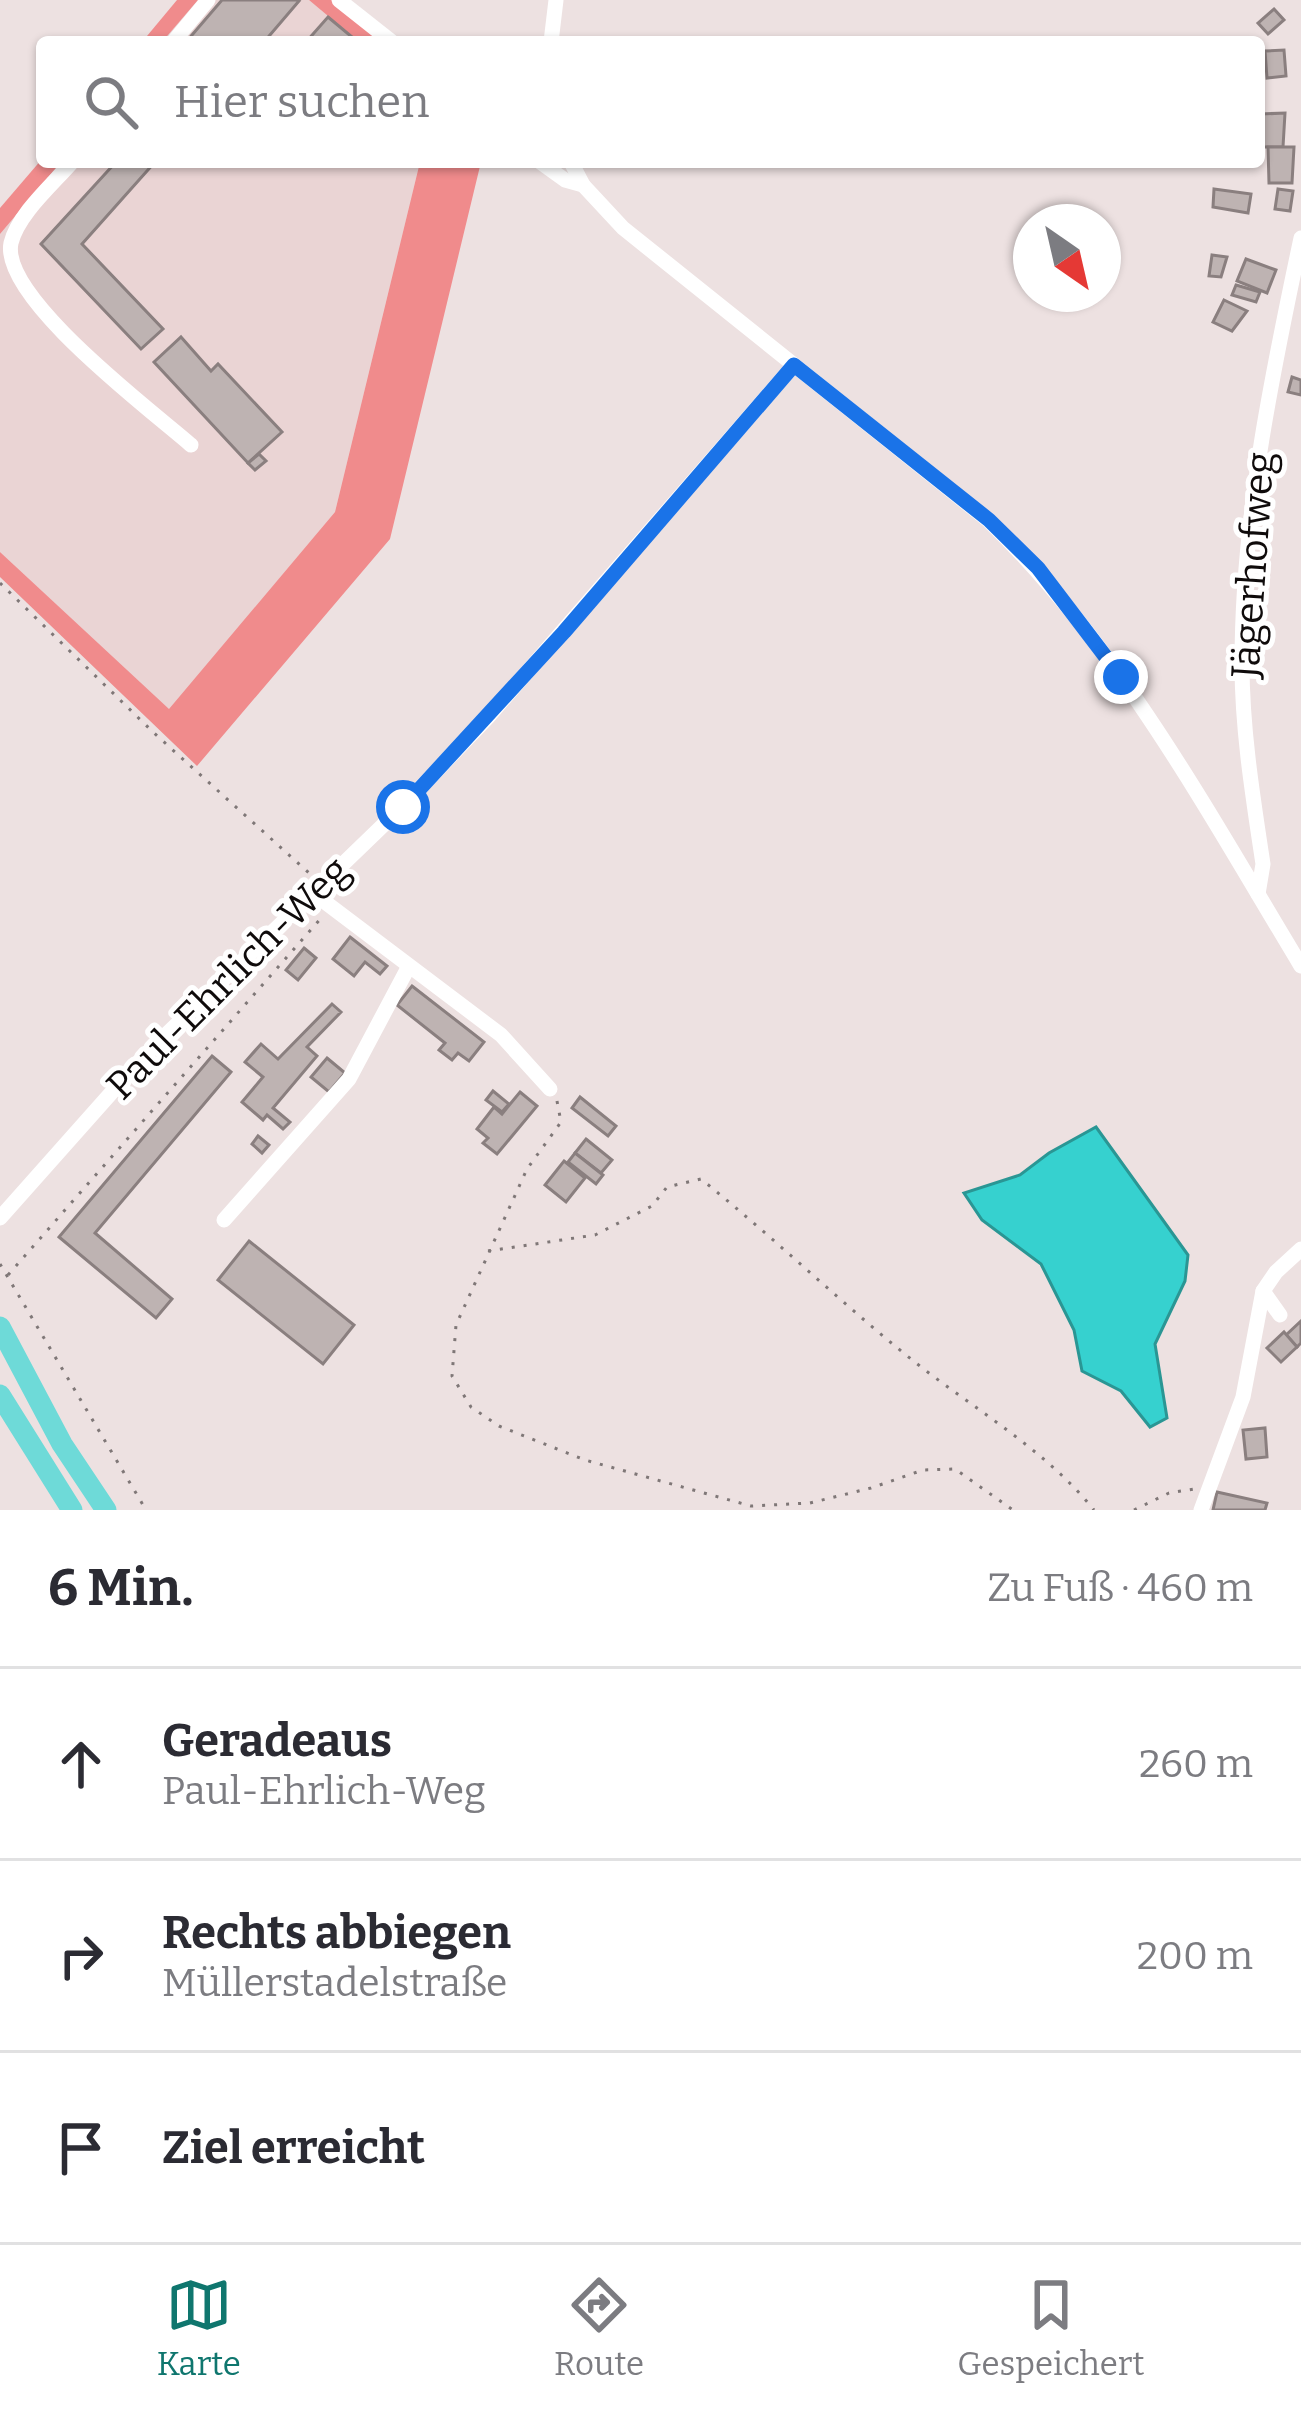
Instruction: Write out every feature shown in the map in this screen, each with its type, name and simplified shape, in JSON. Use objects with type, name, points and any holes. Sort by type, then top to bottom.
[{"type":"highway","points":[[0,1327],[62,1444],[106,1510]]},
{"type":"highway","points":[[0,1395],[72,1510]]},
{"type":"street","points":[[178,36],[208,0]]},
{"type":"street","points":[[339,0],[384,36]]},
{"type":"street","points":[[552,36],[556,0]]},
{"type":"street","points":[[67,168],[23,219],[10,244],[12,270],[46,319],[190,445]]},
{"type":"street","points":[[548,168],[583,185]]},
{"type":"street","points":[[574,168],[583,185],[623,228],[989,520],[1038,568],[1121,677],[1301,966]]},
{"type":"street","name":"Jägerhofweg","points":[[1258,894],[1263,864],[1248,754],[1244,615],[1255,471],[1301,238]]},
{"type":"street","points":[[1281,330],[1301,338]]},
{"type":"street","name":"Paul-Ehrlich-Weg","points":[[0,1218],[144,1056],[488,717],[794,365]]},
{"type":"street","points":[[317,889],[331,907],[502,1036],[550,1089]]},
{"type":"street","points":[[224,1220],[349,1079],[409,966]]},
{"type":"street","points":[[1201,1510],[1243,1396],[1264,1292],[1276,1272],[1301,1249]]},
{"type":"street","points":[[1264,1292],[1280,1316]]},
{"type":"path","points":[[0,583],[317,889]]},
{"type":"path","points":[[8,1275],[331,907]]},
{"type":"path","points":[[550,1089],[559,1103],[561,1122],[527,1169],[456,1325],[452,1376],[471,1407],[500,1426],[585,1460],[752,1506],[810,1503],[923,1470],[955,1469],[1012,1510]]},
{"type":"path","points":[[488,1251],[595,1235],[652,1207],[667,1187],[701,1179],[833,1297],[1067,1476],[1094,1510]]},
{"type":"path","points":[[0,1264],[146,1510]]},
{"type":"path","points":[[1134,1510],[1168,1493],[1208,1486]]},
{"type":"shaded area","points":[[177,0],[198,0],[167,36],[147,36]]},
{"type":"shaded area","points":[[198,0],[309,0],[352,36],[167,36]]},
{"type":"shaded area","points":[[309,0],[332,0],[375,36],[352,36]]},
{"type":"shaded area","points":[[36,166],[56,168],[0,234],[0,208]]},
{"type":"shaded area","points":[[56,168],[419,168],[335,512],[169,710],[0,552],[0,234]]},
{"type":"shaded area","points":[[419,168],[480,168],[390,539],[197,766],[0,577],[0,552],[169,709],[335,512]]},
{"type":"water","points":[[1096,1127],[1188,1255],[1185,1281],[1155,1344],[1167,1418],[1150,1427],[1121,1391],[1082,1371],[1074,1330],[1041,1264],[982,1220],[964,1193],[1020,1175]]},
{"type":"building","points":[[222,0],[299,1],[269,36],[191,36]]},
{"type":"building","points":[[1274,9],[1284,20],[1268,34],[1258,23]]},
{"type":"building","points":[[328,17],[351,36],[311,36]]},
{"type":"building","points":[[1284,50],[1286,76],[1267,78],[1265,51]]},
{"type":"building","points":[[1285,113],[1283,147],[1265,147],[1265,114]]},
{"type":"building","points":[[1268,147],[1294,147],[1292,183],[1269,183]]},
{"type":"building","points":[[111,168],[150,168],[82,244],[163,329],[141,349],[41,244]]},
{"type":"building","points":[[1214,189],[1251,194],[1248,213],[1213,207]]},
{"type":"building","points":[[1278,189],[1293,191],[1290,211],[1275,209]]},
{"type":"building","points":[[1212,255],[1227,257],[1221,277],[1209,276]]},
{"type":"building","points":[[1246,259],[1276,270],[1267,293],[1237,281]]},
{"type":"building","points":[[1236,285],[1260,292],[1256,302],[1232,295]]},
{"type":"building","points":[[1224,300],[1247,311],[1232,331],[1213,322]]},
{"type":"building","points":[[181,337],[211,371],[218,364],[282,432],[248,463],[154,362]]},
{"type":"building","points":[[1292,377],[1301,380],[1301,395],[1288,392]]},
{"type":"building","points":[[259,454],[266,461],[255,470],[248,463]]},
{"type":"building","points":[[350,937],[387,966],[380,974],[365,962],[354,976],[333,959]]},
{"type":"building","points":[[304,948],[316,958],[298,980],[286,970]]},
{"type":"building","points":[[412,986],[484,1042],[469,1061],[458,1053],[452,1060],[439,1050],[445,1043],[397,1005]]},
{"type":"building","points":[[332,1004],[341,1012],[307,1047],[317,1056],[273,1108],[290,1122],[283,1129],[267,1115],[263,1120],[242,1102],[263,1077],[245,1062],[261,1044],[278,1059]]},
{"type":"building","points":[[212,1056],[231,1072],[95,1233],[172,1299],[156,1318],[59,1237]]},
{"type":"building","points":[[327,1058],[345,1073],[329,1092],[311,1077]]},
{"type":"building","points":[[493,1091],[509,1104],[502,1112],[486,1100]]},
{"type":"building","points":[[520,1092],[537,1106],[497,1154],[483,1143],[488,1138],[477,1129],[494,1107],[502,1114]]},
{"type":"building","points":[[580,1097],[616,1126],[608,1136],[572,1108]]},
{"type":"building","points":[[258,1136],[269,1145],[262,1153],[252,1144]]},
{"type":"building","points":[[586,1139],[612,1160],[601,1173],[575,1153]]},
{"type":"building","points":[[575,1153],[603,1175],[596,1184],[568,1162]]},
{"type":"building","points":[[564,1161],[585,1178],[566,1202],[545,1185]]},
{"type":"building","points":[[249,1241],[354,1325],[323,1364],[218,1280]]},
{"type":"building","points":[[1301,1321],[1301,1343],[1297,1347],[1286,1335]]},
{"type":"building","points":[[1284,1332],[1297,1347],[1281,1362],[1267,1348]]},
{"type":"building","points":[[1265,1428],[1267,1457],[1246,1459],[1243,1430]]},
{"type":"building","points":[[1217,1492],[1267,1503],[1265,1510],[1213,1510]]},
{"type":"route","points":[[403,807],[564,632],[794,365],[989,520],[1038,568],[1121,677]]}]
